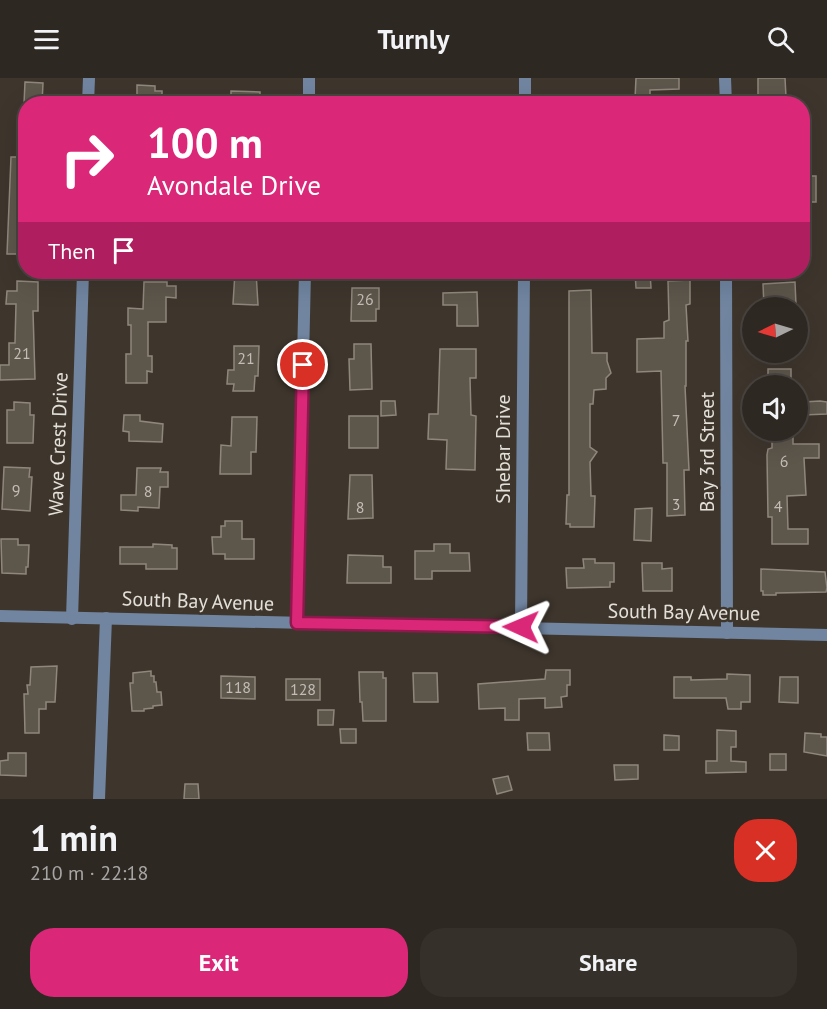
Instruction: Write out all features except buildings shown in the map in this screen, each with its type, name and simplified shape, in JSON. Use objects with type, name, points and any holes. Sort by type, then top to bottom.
[{"type":"street","points":[[88,96],[89,78]]},
{"type":"street","points":[[309,78],[309,96]]},
{"type":"street","points":[[525,78],[525,96]]},
{"type":"street","points":[[725,78],[726,96]]},
{"type":"street","name":"Wave Crest Drive","points":[[72,619],[83,279]]},
{"type":"street","points":[[297,623],[305,279]]},
{"type":"street","name":"Shebar Drive","points":[[521,627],[524,279]]},
{"type":"street","name":"Bay 3rd Street","points":[[726,279],[728,633]]},
{"type":"street","name":"South Bay Avenue","points":[[0,616],[827,634]]},
{"type":"street","points":[[99,799],[106,618]]},
{"type":"route","points":[[303,365],[297,623],[521,627]]}]
